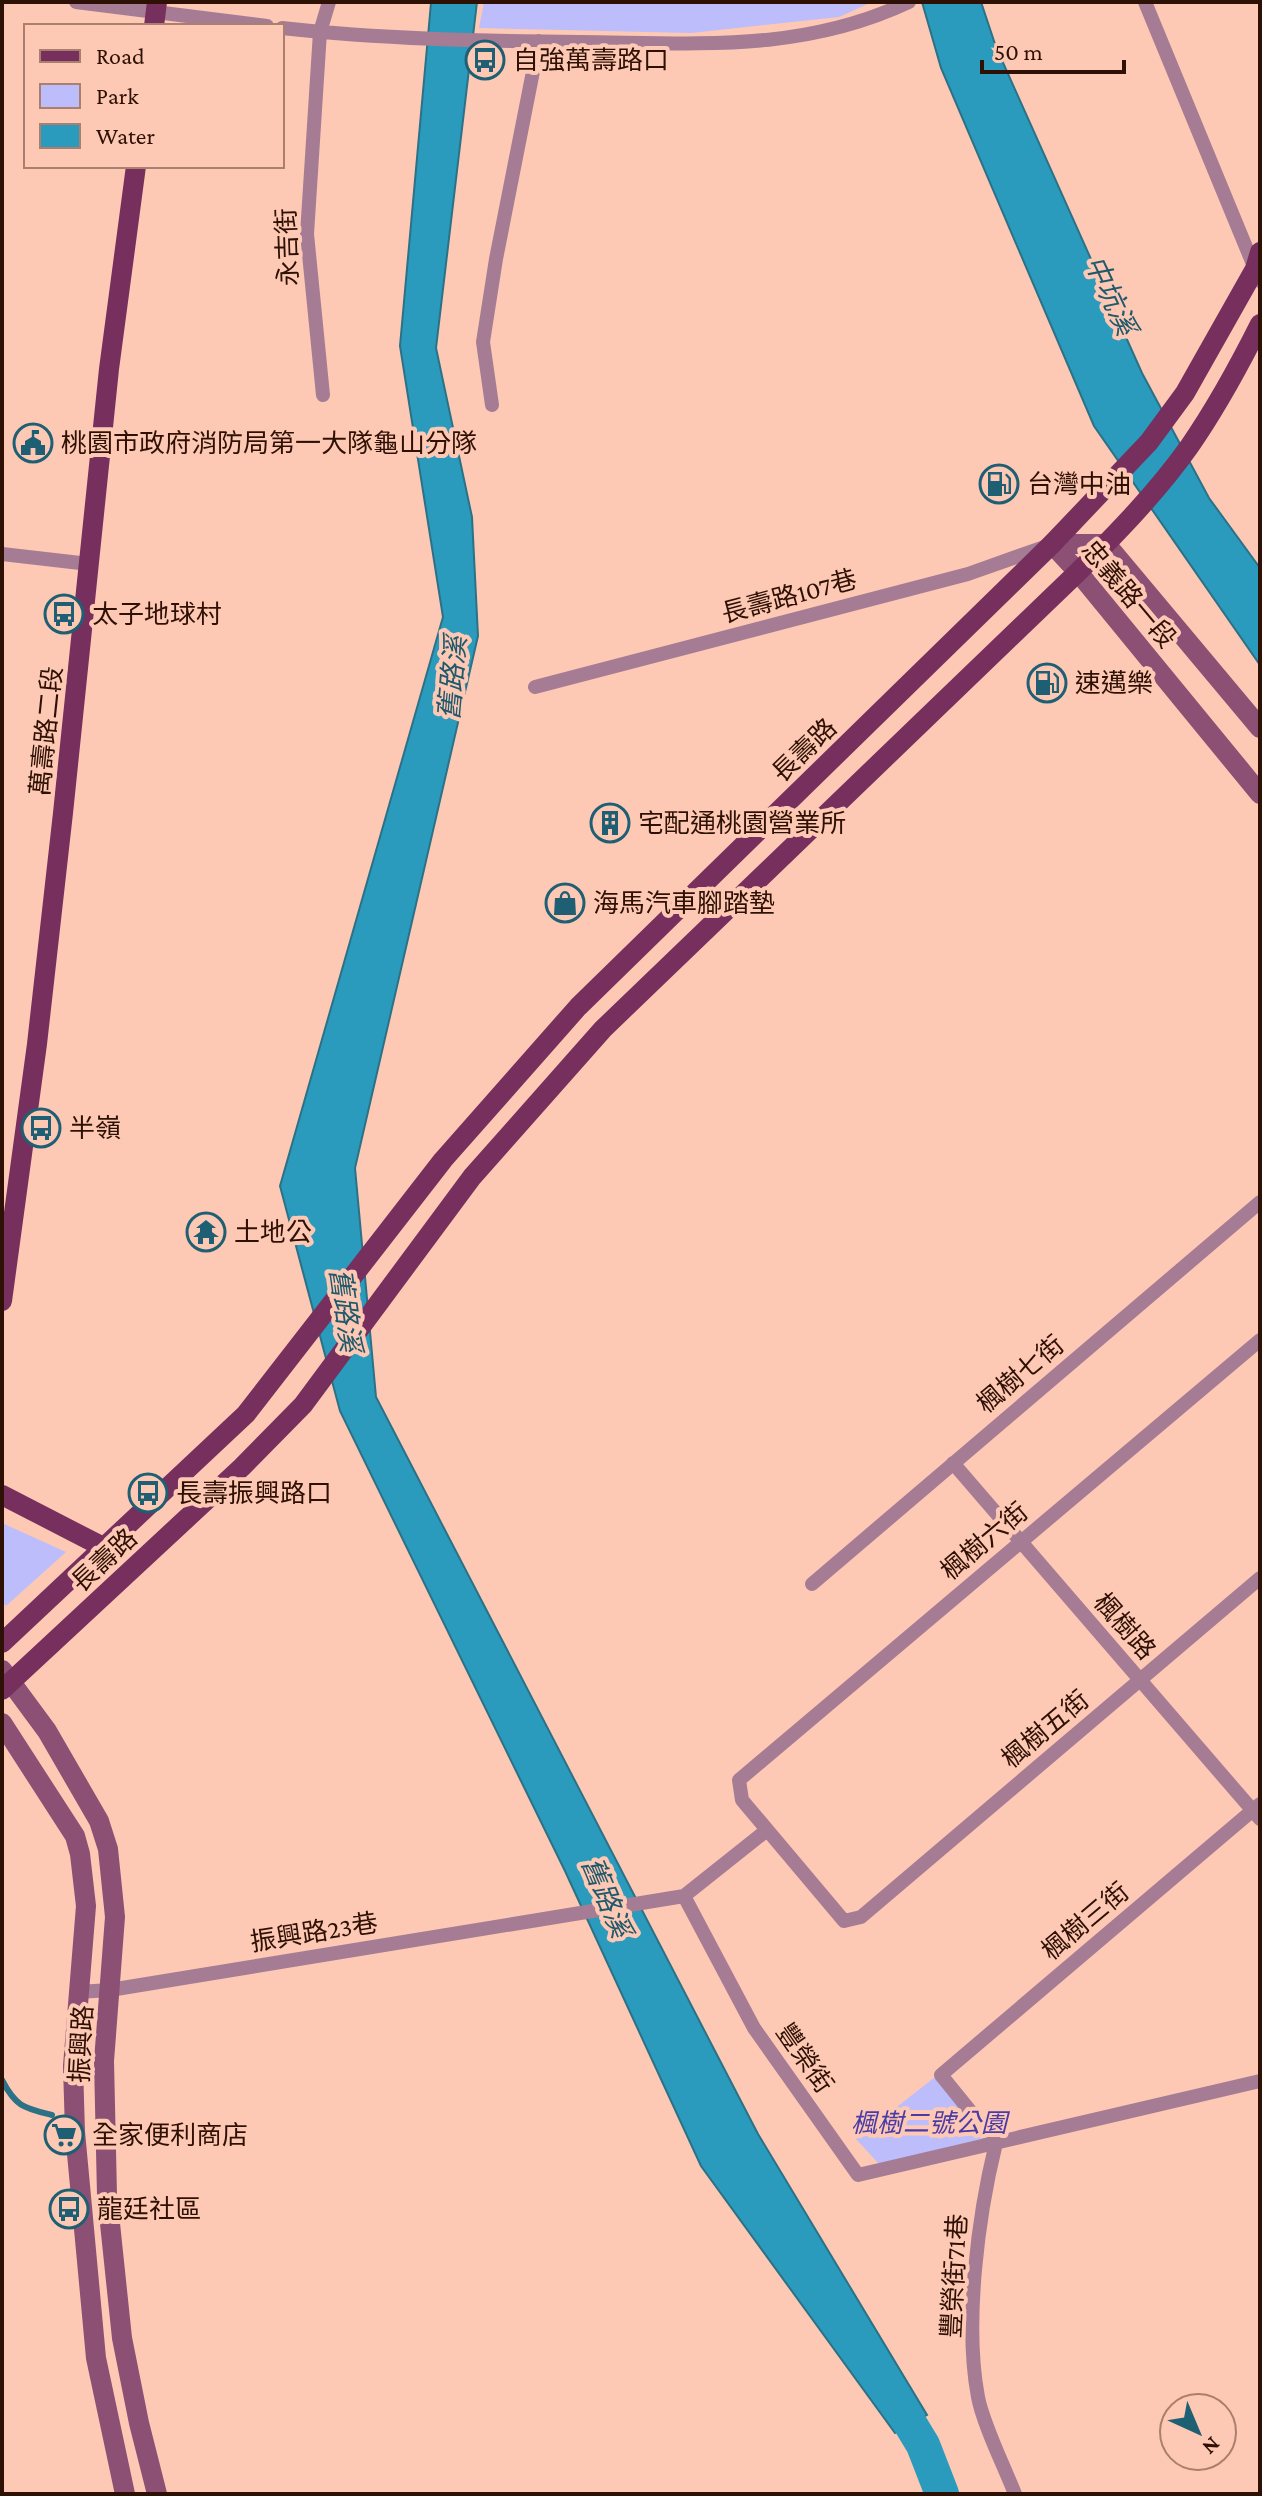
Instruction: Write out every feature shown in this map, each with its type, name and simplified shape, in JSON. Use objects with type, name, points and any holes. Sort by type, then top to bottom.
[{"type":"main road","name":"萬壽路二段","points":[[2,1301],[63,813],[109,369],[136,168]]},
{"type":"main road","name":"長壽路","points":[[2,1643],[246,1414],[443,1160],[578,1007],[1052,544],[1149,442],[1185,393],[1258,267]]},
{"type":"main road","points":[[1078,572],[1135,513],[1188,448],[1213,410],[1260,324]]},
{"type":"main road","name":"長壽路","points":[[5,1681],[242,1467],[303,1405],[472,1177],[603,1029],[1078,572]]},
{"type":"main road","points":[[2,1495],[105,1548]]},
{"type":"street","points":[[76,2],[250,24]]},
{"type":"street","name":"永吉街","points":[[323,395],[307,234],[320,32],[329,2]]},
{"type":"street","points":[[1145,2],[1258,267]]},
{"type":"street","points":[[284,28],[508,41],[745,42],[802,37],[851,25],[904,4]]},
{"type":"street","points":[[492,405],[483,342],[496,259],[539,41]]},
{"type":"street","name":"忠義路一段","points":[[1052,544],[1106,544],[1260,728]]},
{"type":"street","name":"忠義路一段","points":[[1052,544],[1260,794]]},
{"type":"street","name":"長壽路107巷","points":[[535,687],[968,574],[1052,544]]},
{"type":"street","points":[[2,554],[89,564]]},
{"type":"street","name":"楓樹七街","points":[[812,1584],[1260,1202]]},
{"type":"street","name":"楓樹六街","points":[[767,1830],[742,1800],[739,1780],[1260,1340]]},
{"type":"street","name":"楓樹路","points":[[953,1463],[1257,1811]]},
{"type":"street","name":"楓樹五街","points":[[767,1830],[844,1921],[861,1917],[1260,1578]]},
{"type":"street","name":"振興路","points":[[5,1681],[47,1731],[99,1821],[108,1849],[115,1917],[104,2061],[107,2195],[122,2338],[157,2494]]},
{"type":"street","name":"振興路","points":[[2,1723],[75,1836],[77,1845],[86,1906],[73,2066],[75,2132],[96,2358],[125,2494]]},
{"type":"street","name":"楓樹三街","points":[[996,2143],[941,2075],[1257,1811]]},
{"type":"street","points":[[684,1896],[767,1830]]},
{"type":"street","name":"振興路23巷","points":[[78,1992],[110,1990],[684,1896]]},
{"type":"street","name":"豐榮街","points":[[684,1896],[754,2028],[858,2175],[1260,2081]]},
{"type":"street","name":"豐榮街71巷","points":[[996,2143],[981,2206],[972,2332],[978,2399],[1015,2494]]},
{"type":"green space","points":[[484,2],[872,2],[839,17],[691,33],[479,28]]},
{"type":"green space","points":[[2,1523],[66,1552],[6,1606],[2,1601]]},
{"type":"green space","name":"楓樹二號公園","points":[[935,2077],[990,2144],[880,2165],[856,2139]]},
{"type":"water","points":[[477,2],[436,348],[472,517],[478,636],[355,1168],[376,1397],[758,2134],[927,2415],[895,2433],[701,2166],[565,1871],[340,1411],[280,1186],[443,617],[400,346],[431,3]]},
{"type":"water","points":[[922,2],[981,2],[996,47],[1142,373],[1209,498],[1260,568],[1260,665],[1094,426],[941,68]]},
{"type":"waterway","points":[[2,2080],[22,2105],[52,2115]]},
{"type":"waterway","name":"舊路溪","points":[[886,2384],[923,2445],[942,2494]]},
{"type":"place","name":"自強萬壽路口","points":[[485,60]]},
{"type":"place","name":"桃園市政府消防局第一大隊龜山分隊","points":[[33,443]]},
{"type":"place","name":"台灣中油","points":[[999,484]]},
{"type":"place","name":"太子地球村","points":[[64,614]]},
{"type":"place","name":"速邁樂","points":[[1047,683]]},
{"type":"place","name":"宅配通桃園營業所","points":[[610,823]]},
{"type":"place","name":"海馬汽車腳踏墊","points":[[565,903]]},
{"type":"place","name":"半嶺","points":[[41,1128]]},
{"type":"place","name":"土地公","points":[[206,1232]]},
{"type":"place","name":"長壽振興路口","points":[[148,1493]]},
{"type":"place","name":"全家便利商店","points":[[64,2135]]},
{"type":"place","name":"龍廷社區","points":[[69,2209]]},
{"type":"water label","name":"中坑溪","points":[[1111,295]]}]
